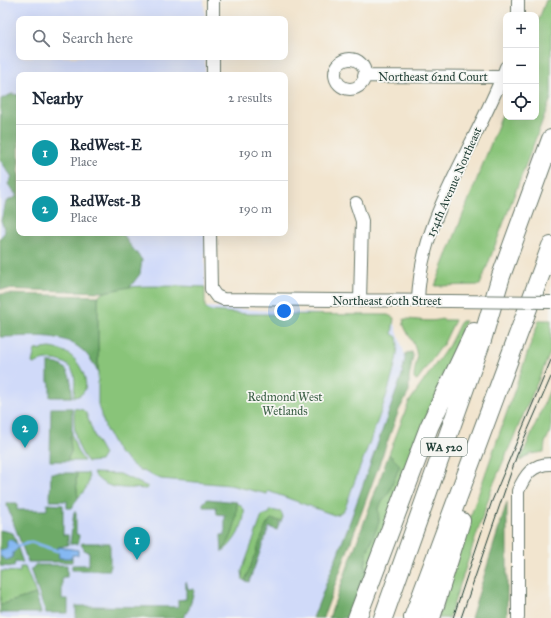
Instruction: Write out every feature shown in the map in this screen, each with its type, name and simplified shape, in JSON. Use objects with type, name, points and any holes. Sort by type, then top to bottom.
[{"type":"highway","name":"WA 520","points":[[383,618],[482,340],[501,276],[551,139]]},
{"type":"highway","name":"WA 520","points":[[413,618],[551,246]]},
{"type":"highway","points":[[357,618],[429,427],[501,276]]},
{"type":"highway","points":[[431,618],[523,324]]},
{"type":"street","points":[[213,0],[213,16]]},
{"type":"street","points":[[518,0],[518,12]]},
{"type":"street","points":[[213,60],[213,72]]},
{"type":"street","name":"Northeast 62nd Court","points":[[364,76],[503,72]]},
{"type":"street","name":"154th Avenue Northeast","points":[[418,301],[418,279],[431,229],[503,74]]},
{"type":"street","points":[[356,204],[362,221],[360,301]]},
{"type":"street","name":"Northeast 60th Street","points":[[210,236],[211,289],[216,296],[223,299],[551,302]]},
{"type":"street","points":[[518,618],[518,491],[525,476],[533,467],[551,464]]},
{"type":"shaded area","points":[[0,0],[204,0],[205,16],[16,16],[16,60],[205,60],[205,72],[16,72],[16,236],[205,236],[205,287],[130,287],[104,292],[0,289]]},
{"type":"shaded area","points":[[205,307],[393,318],[408,365],[315,618],[0,618],[0,308]]},
{"type":"green space","points":[[546,0],[551,0],[551,98],[480,285],[435,286],[503,113],[503,120],[539,120],[539,19]]},
{"type":"green space","points":[[12,94],[16,95],[16,195],[8,184],[12,177],[0,160],[1,99]]},
{"type":"green space","points":[[16,197],[16,236],[124,236],[142,260],[140,274],[130,287],[104,292],[0,289],[0,238],[5,232],[1,220],[6,202]]},
{"type":"green space","name":"Redmond West Wetlands","points":[[126,287],[205,287],[205,307],[210,311],[249,314],[388,315],[394,318],[392,334],[397,337],[398,350],[388,392],[347,503],[342,512],[334,515],[268,491],[267,494],[230,485],[161,479],[136,468],[118,452],[106,430],[98,405],[98,296],[115,289]]},
{"type":"green space","points":[[0,294],[98,296],[98,372],[80,348],[69,342],[43,336],[0,337]]},
{"type":"green space","points":[[404,319],[428,321],[442,319],[455,320],[444,343],[417,380],[414,379],[414,374],[417,354],[413,342],[405,328],[403,322]]},
{"type":"green space","points":[[539,320],[551,320],[551,351],[493,485],[449,618],[438,618],[471,515]]},
{"type":"green space","points":[[461,321],[465,321],[367,575],[365,566],[368,549],[379,522],[378,508],[389,492],[400,465],[389,454],[409,402],[449,345]]},
{"type":"green space","points":[[50,348],[66,353],[79,365],[83,372],[86,385],[81,395],[74,397],[74,374],[67,365],[56,360],[44,360],[34,364],[32,363],[35,350]]},
{"type":"green space","points":[[412,352],[413,356],[409,378],[409,392],[399,410],[323,618],[313,618],[348,527],[402,375],[406,353]]},
{"type":"green space","points":[[48,363],[55,363],[61,366],[68,373],[72,397],[50,397]]},
{"type":"green space","points":[[551,387],[551,430],[545,443],[544,452],[531,454],[520,461]]},
{"type":"green space","points":[[51,408],[72,408],[72,435],[70,436],[71,452],[68,458],[69,461],[50,461]]},
{"type":"green space","points":[[74,408],[83,410],[86,413],[95,438],[104,454],[100,461],[88,462],[83,456],[77,443]]},
{"type":"green space","points":[[70,435],[72,435],[77,451],[84,461],[69,461],[68,458],[71,452]]},
{"type":"green space","points":[[389,454],[400,465],[389,492],[378,508],[379,522],[368,549],[365,566],[367,575],[352,618],[329,618]]},
{"type":"green space","points":[[51,473],[77,473],[76,482],[78,498],[72,508],[67,508],[67,501],[50,501]]},
{"type":"green space","points":[[77,473],[88,473],[89,477],[87,487],[78,498],[76,482]]},
{"type":"green space","points":[[93,473],[120,474],[148,487],[147,489],[111,486],[98,479]]},
{"type":"green space","points":[[207,499],[237,502],[234,528],[230,540],[222,552],[221,535],[225,535],[225,515],[217,514],[216,507],[203,507],[203,503]]},
{"type":"green space","points":[[237,502],[244,509],[243,521],[231,544],[222,552],[230,539],[234,528]]},
{"type":"green space","points":[[507,502],[507,618],[471,618]]},
{"type":"green space","points":[[6,503],[17,503],[17,510],[47,510],[47,504],[63,505],[63,535],[68,535],[68,545],[58,547],[59,558],[72,558],[72,562],[28,562]]},
{"type":"green space","points":[[270,510],[281,512],[283,517],[281,522],[275,520],[268,522],[245,581],[243,580],[242,571],[262,516],[270,513]]},
{"type":"green space","points":[[74,512],[76,512],[76,534],[79,535],[78,544],[70,544]]},
{"type":"green space","points":[[271,519],[280,521],[277,530],[269,527],[249,582],[245,581],[266,526]]},
{"type":"green space","points":[[0,530],[13,533],[17,544],[14,543],[8,546],[7,549],[0,550]]},
{"type":"green space","points":[[110,543],[110,570],[72,570],[72,565],[89,565],[89,552],[85,551],[81,544]]},
{"type":"green space","points":[[18,548],[23,563],[15,562],[14,567],[0,566],[0,556],[9,560],[12,558],[12,553]]},
{"type":"green space","points":[[35,565],[67,565],[67,577],[62,577],[62,599],[68,599],[68,613],[46,613],[30,569],[32,569]]},
{"type":"green space","points":[[20,567],[25,567],[36,594],[0,605],[1,571],[20,572]]},
{"type":"green space","points":[[186,581],[188,589],[194,589],[194,591],[189,609],[183,618],[76,618],[76,606],[178,607],[178,600],[186,599]]},
{"type":"green space","points":[[36,594],[41,613],[0,613],[0,605]]},
{"type":"water","points":[[10,539],[17,544],[18,548],[13,553],[12,558],[6,560],[0,556],[0,550],[7,549],[7,541]]},
{"type":"water","points":[[58,547],[78,550],[78,555],[72,555],[72,558],[59,558]]},
{"type":"waterway","points":[[18,546],[31,542],[58,551]]},
{"type":"tram line","points":[[453,618],[492,501],[551,360]]},
{"type":"tram line","points":[[461,618],[517,455],[551,377]]},
{"type":"place","name":"RedWest-B","points":[[25,448]]},
{"type":"place","name":"RedWest-E","points":[[137,560]]}]
